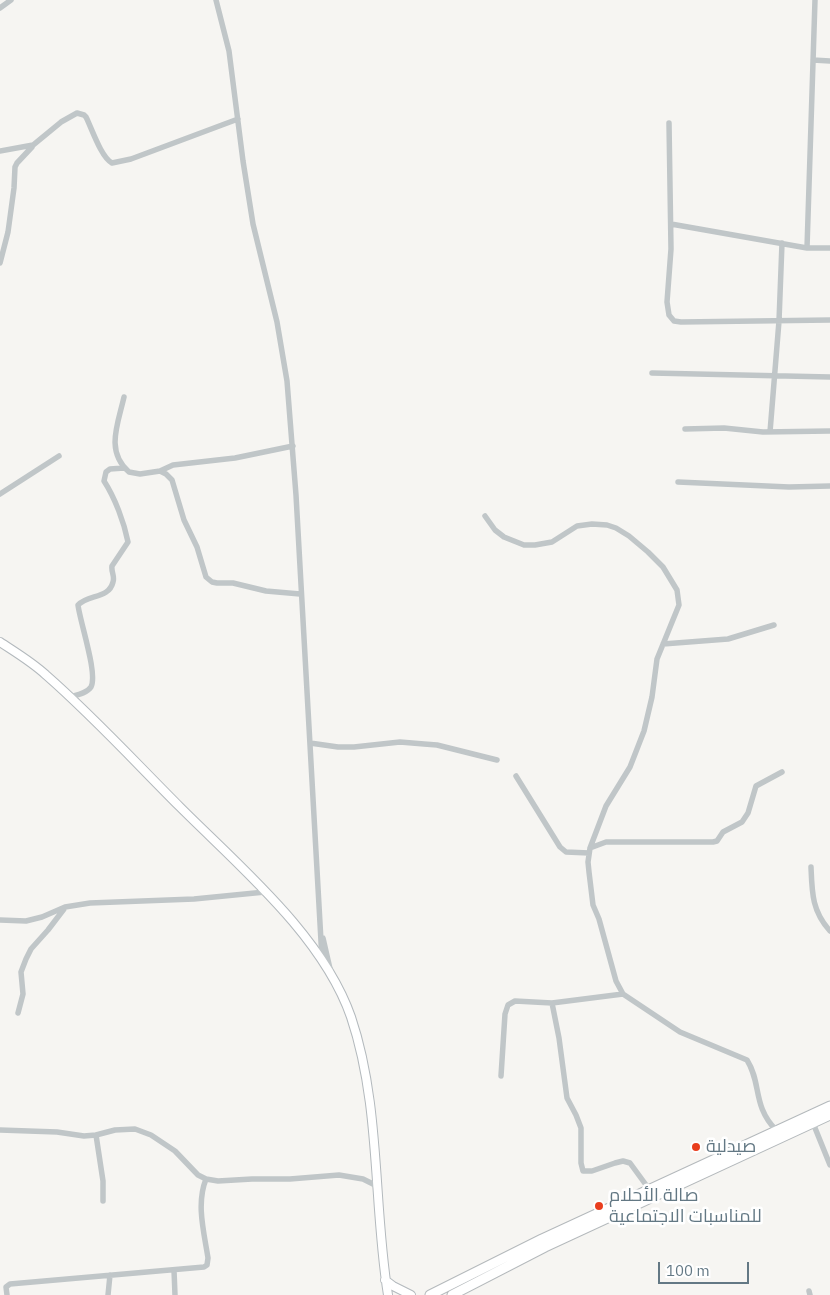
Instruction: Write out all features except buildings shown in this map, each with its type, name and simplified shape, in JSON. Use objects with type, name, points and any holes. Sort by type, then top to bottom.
[{"type":"main road","points":[[430,1295],[542,1239],[830,1106]]},
{"type":"main road","points":[[452,1295],[545,1247],[830,1115]]},
{"type":"street","points":[[0,8],[11,0]]},
{"type":"street","points":[[216,0],[229,51],[244,168],[255,230],[282,346],[287,381],[293,446],[322,959]]},
{"type":"street","points":[[808,248],[815,0]]},
{"type":"street","points":[[813,60],[830,60]]},
{"type":"street","points":[[0,263],[8,232],[15,167],[33,146],[69,117],[80,113],[86,117],[106,158],[111,163],[131,159],[238,119]]},
{"type":"street","points":[[669,123],[671,224],[669,315],[674,321],[681,322],[830,320]]},
{"type":"street","points":[[0,151],[33,146]]},
{"type":"street","points":[[671,224],[808,248],[830,248]]},
{"type":"street","points":[[770,432],[773,376],[779,321],[782,243]]},
{"type":"street","points":[[652,373],[830,377]]},
{"type":"street","points":[[124,397],[115,439],[117,456],[124,468],[129,472],[160,472],[166,474],[172,480],[184,520],[197,547],[206,577],[216,583],[233,583],[266,591],[300,594]]},
{"type":"street","points":[[685,429],[724,428],[770,432],[830,431]]},
{"type":"street","points":[[160,472],[173,465],[235,458],[293,446]]},
{"type":"street","points":[[0,494],[59,456]]},
{"type":"street","points":[[70,697],[87,692],[92,686],[93,680],[90,655],[84,637],[78,605],[86,599],[99,596],[111,588],[114,580],[112,566],[128,542],[104,481],[106,472],[110,469],[124,468]]},
{"type":"street","points":[[678,482],[789,487],[830,486]]},
{"type":"street","points":[[485,516],[495,530],[504,537],[535,546],[552,542],[574,528],[592,524],[607,525],[622,531],[648,552],[663,567],[678,590],[678,605],[658,659],[644,731],[630,767],[606,806],[590,851],[589,872],[594,905],[616,981],[623,994],[680,1032],[748,1060],[754,1075],[762,1111],[768,1122],[776,1130]]},
{"type":"street","points":[[663,644],[728,639],[774,625]]},
{"type":"street","points":[[0,642],[44,673],[103,727],[265,892],[293,922],[322,959],[350,1016],[364,1062],[388,1295]]},
{"type":"street","points":[[310,743],[338,747],[400,742],[437,745],[497,760]]},
{"type":"street","points":[[516,776],[560,847],[566,852],[590,851],[606,842],[710,843],[718,841],[723,832],[742,822],[748,813],[756,786],[782,772]]},
{"type":"street","points":[[811,867],[813,899],[821,921],[830,931]]},
{"type":"street","points":[[0,920],[26,922],[65,907],[90,904],[194,899],[265,892]]},
{"type":"street","points":[[18,1013],[23,994],[21,972],[26,959],[31,949],[65,907]]},
{"type":"street","points":[[321,934],[332,978]]},
{"type":"street","points":[[501,1076],[505,1014],[511,1002],[519,1000],[552,1003],[623,994]]},
{"type":"street","points":[[552,1003],[567,1098],[581,1128],[581,1163],[583,1171],[592,1171],[623,1161],[630,1164],[649,1189]]},
{"type":"street","points":[[813,1123],[830,1165]]},
{"type":"street","points":[[0,1130],[58,1132],[96,1136],[115,1130],[135,1128],[175,1151],[198,1175],[206,1179],[218,1181],[252,1178],[290,1179],[339,1175],[363,1178],[377,1186]]},
{"type":"street","points":[[96,1136],[103,1181],[103,1201]]},
{"type":"street","points":[[7,1295],[6,1287],[10,1284],[199,1268],[207,1265],[208,1258],[200,1201],[206,1179]]},
{"type":"street","points":[[174,1270],[175,1295]]},
{"type":"street","points":[[108,1295],[110,1275]]},
{"type":"street","points":[[385,1280],[410,1295]]},
{"type":"place","name":"صيدلية","points":[[696,1147]]},
{"type":"place","name":"صالة الأحلام للمناسبات الاجتماعية","points":[[599,1206]]}]
